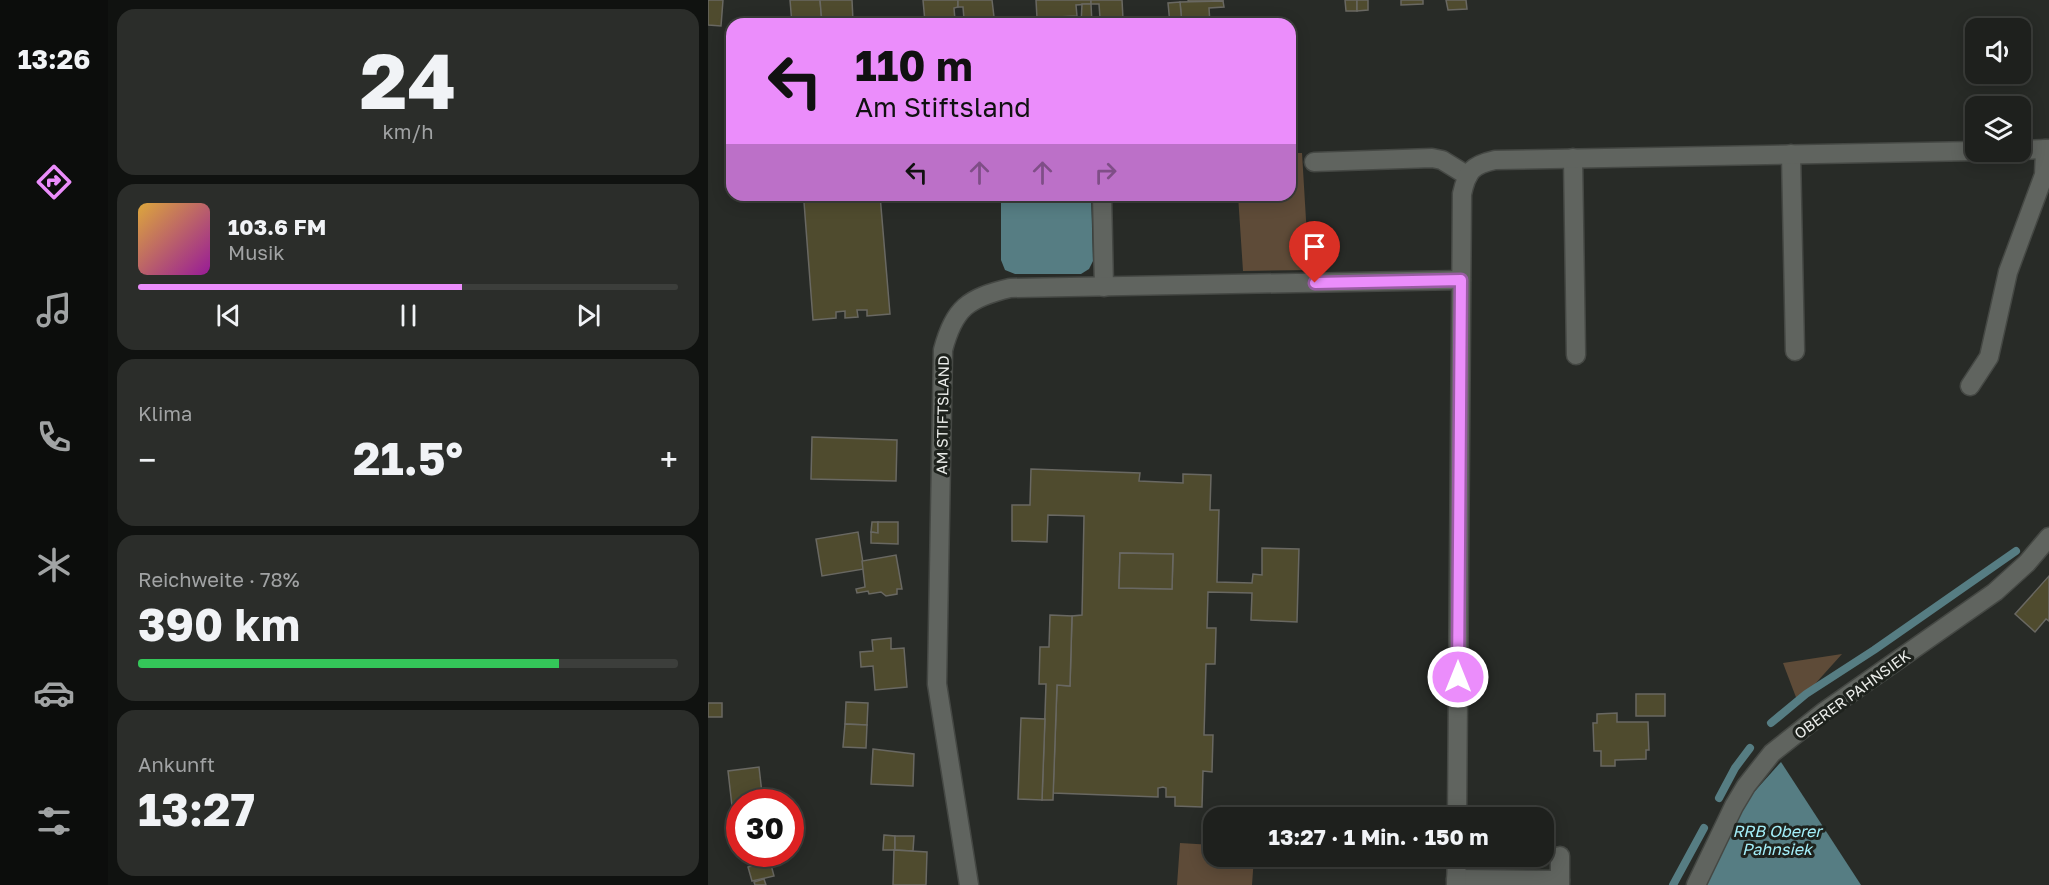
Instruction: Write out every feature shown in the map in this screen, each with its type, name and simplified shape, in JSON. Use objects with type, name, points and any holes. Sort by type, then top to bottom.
[{"type":"street","points":[[1970,386],[1989,357],[2008,272],[2044,175],[2047,149],[2031,150]]},
{"type":"street","points":[[1457,807],[1462,194],[1471,169],[1481,163],[1495,160],[1965,151]]},
{"type":"street","points":[[1791,154],[1795,351]]},
{"type":"street","points":[[1314,162],[1432,158],[1442,159],[1468,176]]},
{"type":"street","points":[[1573,158],[1576,355]]},
{"type":"street","points":[[1102,201],[1104,287]]},
{"type":"street","name":"AM STIFTSLAND","points":[[969,885],[937,684],[943,350],[949,329],[960,311],[984,294],[1010,288],[1461,280]]},
{"type":"street","name":"OBERER PAHNSIEK","points":[[1696,885],[1734,806],[1746,786],[1772,753],[1834,704],[1995,592],[2027,563],[2049,537]]},
{"type":"street","points":[[1456,882],[1560,883],[1560,856]]},
{"type":"shaded area","points":[[1296,153],[1302,153],[1309,270],[1243,271],[1238,201],[1296,201]]},
{"type":"shaded area","points":[[1842,654],[1806,694],[1797,700],[1783,663]]},
{"type":"shaded area","points":[[1180,843],[1203,844],[1203,867],[1253,867],[1252,885],[1177,885]]},
{"type":"water","points":[[1001,201],[1091,201],[1093,261],[1089,269],[1081,274],[1015,274],[1005,270],[1001,260]]},
{"type":"water","name":"RRB Oberer Pahnsiek","points":[[1781,762],[1861,885],[1704,885],[1746,801]]},
{"type":"building","points":[[708,0],[723,0],[721,26],[708,25]]},
{"type":"building","points":[[790,0],[820,0],[822,18],[792,18]]},
{"type":"building","points":[[820,0],[852,0],[853,18],[822,18]]},
{"type":"building","points":[[923,0],[958,0],[958,7],[954,8],[955,18],[925,18]]},
{"type":"building","points":[[958,0],[992,0],[994,17],[964,18],[963,7],[958,7]]},
{"type":"building","points":[[1036,0],[1091,0],[1091,4],[1076,5],[1077,16],[1037,18]]},
{"type":"building","points":[[1091,0],[1122,0],[1123,18],[1100,18],[1099,4],[1091,4]]},
{"type":"building","points":[[1188,0],[1223,0],[1223,1],[1189,3]]},
{"type":"building","points":[[1345,0],[1357,0],[1357,11],[1346,11]]},
{"type":"building","points":[[1357,0],[1368,0],[1368,10],[1357,11]]},
{"type":"building","points":[[1401,0],[1423,0],[1423,4],[1401,5]]},
{"type":"building","points":[[1446,0],[1466,0],[1467,9],[1448,10]]},
{"type":"building","points":[[1223,1],[1224,7],[1209,8],[1210,18],[1181,18],[1180,2]]},
{"type":"building","points":[[1180,2],[1181,18],[1169,18],[1168,3]]},
{"type":"building","points":[[1082,4],[1091,4],[1092,18],[1081,18]]},
{"type":"building","points":[[881,201],[890,314],[867,316],[867,310],[857,310],[858,317],[845,318],[845,311],[836,312],[836,318],[813,320],[804,202]]},
{"type":"building","points":[[812,437],[897,440],[896,481],[811,479]]},
{"type":"building","points":[[1031,469],[1140,473],[1139,481],[1183,483],[1183,474],[1211,475],[1210,510],[1219,510],[1217,582],[1252,583],[1253,574],[1262,575],[1262,548],[1299,549],[1297,622],[1251,620],[1252,593],[1208,592],[1207,628],[1216,628],[1215,664],[1206,664],[1204,735],[1213,735],[1212,772],[1203,771],[1202,807],[1175,806],[1175,797],[1166,797],[1166,788],[1163,787],[1158,788],[1158,797],[1053,793],[1057,685],[1070,686],[1072,616],[1082,615],[1084,516],[1048,515],[1047,542],[1012,541],[1012,505],[1030,505]],"holes":[[[1120,553],[1173,554],[1172,589],[1119,588]]]},
{"type":"building","points":[[872,522],[878,522],[878,533],[871,532]]},
{"type":"building","points":[[878,522],[898,522],[898,544],[871,543],[871,532],[878,533]]},
{"type":"building","points":[[858,532],[864,569],[822,576],[816,539]]},
{"type":"building","points":[[1120,553],[1173,554],[1172,589],[1119,588]]},
{"type":"building","points":[[896,555],[902,589],[897,589],[897,594],[886,596],[881,592],[869,594],[868,591],[857,593],[856,589],[865,587],[862,561]]},
{"type":"building","points":[[2049,576],[2049,621],[2046,619],[2035,632],[2015,614]]},
{"type":"building","points":[[1050,615],[1072,616],[1070,686],[1057,685],[1053,800],[1042,800],[1046,684],[1039,684],[1040,647],[1049,647]]},
{"type":"building","points":[[891,638],[891,649],[904,648],[907,687],[875,690],[873,666],[861,667],[860,652],[873,651],[872,640]]},
{"type":"building","points":[[1636,694],[1665,694],[1665,716],[1636,716]]},
{"type":"building","points":[[846,702],[868,703],[867,725],[845,724]]},
{"type":"building","points":[[708,703],[722,703],[722,717],[708,717]]},
{"type":"building","points":[[1617,713],[1617,722],[1648,722],[1649,750],[1646,750],[1646,759],[1615,760],[1615,766],[1601,766],[1601,751],[1594,751],[1593,723],[1597,723],[1597,714]]},
{"type":"building","points":[[1021,718],[1045,719],[1042,800],[1018,799]]},
{"type":"building","points":[[845,724],[867,725],[866,748],[843,747]]},
{"type":"building","points":[[873,749],[914,754],[913,786],[871,784]]},
{"type":"building","points":[[759,767],[762,789],[730,789],[728,771]]},
{"type":"building","points":[[884,835],[895,836],[895,850],[883,850]]},
{"type":"building","points":[[895,836],[914,836],[913,851],[895,850]]},
{"type":"building","points":[[894,850],[927,852],[926,885],[893,885]]},
{"type":"building","points":[[748,867],[772,867],[774,876],[752,881]]},
{"type":"building","points":[[764,879],[766,885],[755,885],[754,882]]},
{"type":"waterway","points":[[1771,723],[1806,694],[1874,650],[2016,551]]},
{"type":"waterway","points":[[1719,798],[1735,768],[1750,748]]},
{"type":"waterway","points":[[1673,885],[1704,828]]},
{"type":"route","points":[[1315,283],[1461,280],[1458,677]]}]
